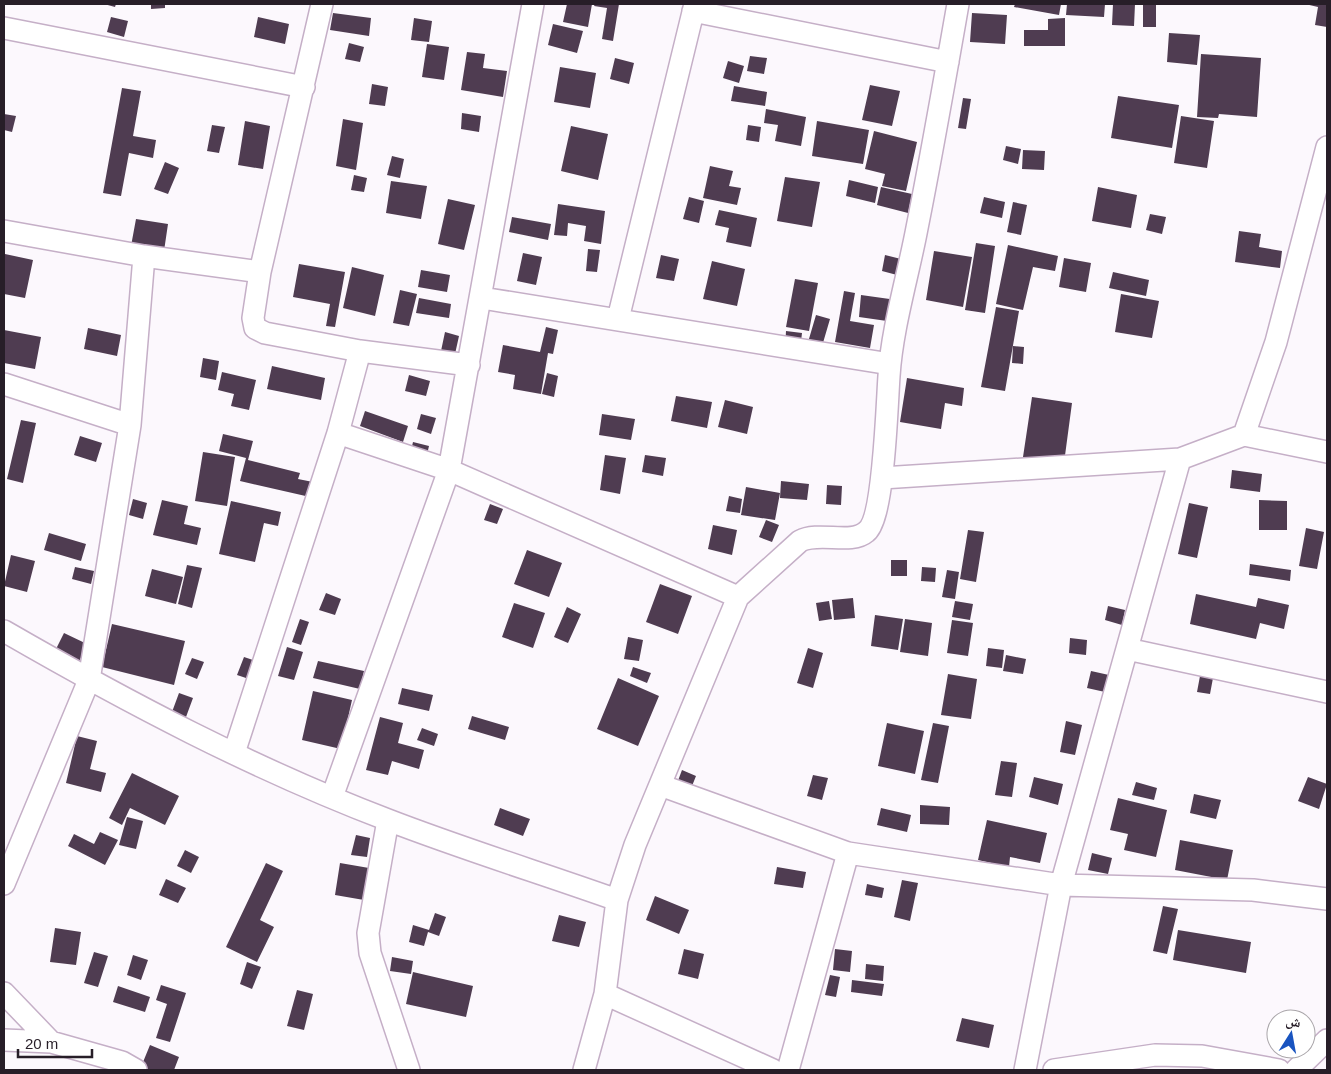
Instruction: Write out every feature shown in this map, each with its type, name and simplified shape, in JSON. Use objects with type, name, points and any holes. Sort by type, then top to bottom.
[{"type":"street","points":[[322,4],[260,272],[253,318],[255,328],[265,333],[360,351],[469,365]]},
{"type":"street","points":[[332,798],[449,470],[482,298],[533,4]]},
{"type":"street","points":[[584,1070],[605,994],[617,900],[635,846],[738,597],[792,548],[808,537],[850,537],[866,533],[872,524],[882,478],[890,364],[958,4]]},
{"type":"street","points":[[618,319],[694,7],[948,62]]},
{"type":"street","points":[[4,28],[304,87]]},
{"type":"street","points":[[1244,435],[1318,225],[1327,147]]},
{"type":"street","points":[[4,231],[144,256],[260,272]]},
{"type":"street","points":[[4,884],[89,680],[130,425],[144,256]]},
{"type":"street","points":[[482,298],[890,364]]},
{"type":"street","points":[[234,753],[338,433],[360,351]]},
{"type":"street","points":[[4,384],[130,425]]},
{"type":"street","points":[[338,433],[449,470],[738,597]]},
{"type":"street","points":[[882,478],[1180,459],[1244,435],[1327,452]]},
{"type":"street","points":[[1026,1070],[1062,885],[1180,459]]},
{"type":"street","points":[[4,631],[89,680],[234,753],[332,798],[388,820],[617,900]]},
{"type":"street","points":[[1128,649],[1327,692]]},
{"type":"street","points":[[660,785],[848,853],[1062,885],[1253,890],[1327,899]]},
{"type":"street","points":[[388,820],[368,933],[370,953],[409,1070]]},
{"type":"street","points":[[788,1070],[848,853]]},
{"type":"street","points":[[4,992],[51,1042]]},
{"type":"street","points":[[605,994],[760,1068]]},
{"type":"street","points":[[4,1040],[51,1042],[122,1062],[136,1070]]},
{"type":"street","points":[[1296,1070],[1327,1040]]},
{"type":"street","points":[[1054,1070],[1155,1055],[1202,1056],[1278,1070]]},
{"type":"building","points":[[104,4],[116,4],[115,7]]},
{"type":"building","points":[[151,4],[165,4],[165,8],[151,9]]},
{"type":"building","points":[[567,4],[592,4],[588,27],[563,22]]},
{"type":"building","points":[[595,4],[619,4],[613,41],[602,39],[607,8],[594,6]]},
{"type":"building","points":[[1015,4],[1061,4],[1059,15],[1014,7]]},
{"type":"building","points":[[1067,4],[1105,4],[1104,17],[1066,15]]},
{"type":"building","points":[[1113,4],[1135,4],[1134,26],[1112,25]]},
{"type":"building","points":[[1305,4],[1327,4],[1327,27],[1315,25],[1318,7]]},
{"type":"building","points":[[1143,5],[1156,5],[1156,27],[1143,27]]},
{"type":"building","points":[[333,13],[371,18],[369,36],[330,30]]},
{"type":"building","points":[[972,13],[1007,15],[1005,44],[970,42]]},
{"type":"building","points":[[111,17],[128,21],[124,37],[107,32]]},
{"type":"building","points":[[258,17],[289,24],[285,44],[254,37]]},
{"type":"building","points":[[414,18],[432,21],[429,42],[411,40]]},
{"type":"building","points":[[1065,18],[1065,46],[1024,46],[1024,30],[1048,30],[1048,19]]},
{"type":"building","points":[[553,24],[583,31],[577,53],[548,45]]},
{"type":"building","points":[[1169,33],[1200,35],[1197,65],[1167,62]]},
{"type":"building","points":[[349,43],[364,47],[360,62],[345,59]]},
{"type":"building","points":[[427,44],[449,47],[444,80],[422,77]]},
{"type":"building","points":[[467,52],[485,54],[483,68],[507,71],[503,97],[461,90]]},
{"type":"building","points":[[1201,54],[1261,58],[1257,117],[1219,114],[1218,118],[1197,117]]},
{"type":"building","points":[[750,56],[767,58],[764,74],[747,71]]},
{"type":"building","points":[[615,58],[634,63],[629,84],[610,79]]},
{"type":"building","points":[[728,61],[744,66],[739,83],[723,78]]},
{"type":"building","points":[[560,67],[596,73],[590,108],[554,102]]},
{"type":"building","points":[[372,84],[388,87],[385,106],[369,104]]},
{"type":"building","points":[[870,85],[900,91],[892,126],[862,120]]},
{"type":"building","points":[[734,86],[767,92],[765,106],[731,101]]},
{"type":"building","points":[[122,88],[141,91],[133,136],[156,140],[153,158],[129,153],[121,196],[103,193]]},
{"type":"building","points":[[1118,96],[1179,105],[1172,148],[1111,138]]},
{"type":"building","points":[[963,98],[971,99],[966,129],[958,128]]},
{"type":"building","points":[[766,109],[806,117],[801,146],[775,141],[778,125],[764,123]]},
{"type":"building","points":[[462,113],[481,116],[479,132],[461,129]]},
{"type":"building","points":[[4,114],[16,116],[12,132],[4,130]]},
{"type":"building","points":[[1181,116],[1214,121],[1207,168],[1174,163]]},
{"type":"building","points":[[343,119],[363,123],[356,170],[336,166]]},
{"type":"building","points":[[245,121],[270,126],[263,169],[238,165]]},
{"type":"building","points":[[817,121],[869,130],[863,164],[812,156]]},
{"type":"building","points":[[212,125],[225,127],[219,153],[207,151]]},
{"type":"building","points":[[748,125],[761,127],[759,142],[746,140]]},
{"type":"building","points":[[571,126],[608,134],[598,180],[561,171]]},
{"type":"building","points":[[874,131],[917,142],[906,191],[882,186],[885,174],[865,169]]},
{"type":"building","points":[[1006,146],[1021,149],[1018,164],[1003,160]]},
{"type":"building","points":[[1023,150],[1045,151],[1044,170],[1022,169]]},
{"type":"building","points":[[392,156],[404,159],[400,178],[387,175]]},
{"type":"building","points":[[165,162],[179,168],[168,194],[154,189]]},
{"type":"building","points":[[710,166],[733,171],[729,186],[741,188],[737,205],[703,198]]},
{"type":"building","points":[[354,175],[367,178],[364,192],[351,190]]},
{"type":"building","points":[[785,177],[820,182],[812,227],[777,221]]},
{"type":"building","points":[[849,180],[878,187],[875,203],[846,196]]},
{"type":"building","points":[[391,181],[427,186],[421,219],[386,213]]},
{"type":"building","points":[[881,187],[912,194],[908,213],[877,205]]},
{"type":"building","points":[[1098,187],[1137,195],[1131,228],[1092,221]]},
{"type":"building","points":[[689,197],[704,201],[699,223],[683,219]]},
{"type":"building","points":[[984,197],[1005,202],[1002,218],[980,213]]},
{"type":"building","points":[[448,199],[475,205],[464,250],[438,244]]},
{"type":"building","points":[[1013,202],[1027,205],[1021,235],[1007,232]]},
{"type":"building","points":[[558,204],[605,211],[601,244],[584,241],[586,226],[568,223],[567,236],[554,235]]},
{"type":"building","points":[[719,210],[757,218],[751,247],[726,242],[729,228],[715,225]]},
{"type":"building","points":[[1150,214],[1166,217],[1162,234],[1146,230]]},
{"type":"building","points":[[512,217],[551,224],[548,240],[509,232]]},
{"type":"building","points":[[136,219],[168,224],[164,251],[131,246]]},
{"type":"building","points":[[1239,231],[1261,234],[1259,247],[1282,251],[1280,268],[1235,262]]},
{"type":"building","points":[[976,243],[995,246],[985,313],[965,310]]},
{"type":"building","points":[[1008,245],[1058,256],[1055,271],[1033,267],[1023,310],[996,304]]},
{"type":"building","points":[[588,249],[600,250],[597,272],[586,271]]},
{"type":"building","points":[[934,251],[972,257],[963,307],[926,300]]},
{"type":"building","points":[[523,253],[542,257],[536,285],[517,281]]},
{"type":"building","points":[[5,254],[33,260],[25,298],[4,294]]},
{"type":"building","points":[[661,255],[679,259],[674,281],[656,278]]},
{"type":"building","points":[[885,255],[901,259],[897,275],[882,271]]},
{"type":"building","points":[[1064,258],[1091,263],[1086,292],[1059,287]]},
{"type":"building","points":[[712,261],[745,269],[737,306],[703,299]]},
{"type":"building","points":[[299,264],[345,272],[335,327],[326,326],[330,304],[293,297]]},
{"type":"building","points":[[352,267],[384,275],[375,316],[343,308]]},
{"type":"building","points":[[421,270],[450,275],[447,292],[418,287]]},
{"type":"building","points":[[1113,272],[1149,280],[1146,296],[1109,288]]},
{"type":"building","points":[[795,279],[818,283],[809,331],[786,327]]},
{"type":"building","points":[[400,290],[417,294],[409,326],[393,323]]},
{"type":"building","points":[[844,291],[855,293],[850,321],[874,325],[870,348],[835,342]]},
{"type":"building","points":[[1121,294],[1159,301],[1152,338],[1115,332]]},
{"type":"building","points":[[861,295],[904,301],[901,323],[859,317]]},
{"type":"building","points":[[419,298],[451,304],[449,318],[416,313]]},
{"type":"building","points":[[996,307],[1019,311],[1005,391],[981,387]]},
{"type":"building","points":[[816,315],[830,319],[820,353],[806,349]]},
{"type":"building","points":[[546,327],[558,330],[553,354],[548,353],[541,394],[513,389],[515,375],[498,372],[503,345],[540,352]]},
{"type":"building","points":[[88,328],[121,335],[117,356],[84,349]]},
{"type":"building","points":[[4,330],[41,337],[35,369],[4,363]]},
{"type":"building","points":[[786,331],[802,333],[800,350],[785,349]]},
{"type":"building","points":[[445,332],[459,336],[455,354],[441,351]]},
{"type":"building","points":[[1013,346],[1024,347],[1023,364],[1012,363]]},
{"type":"building","points":[[203,358],[219,361],[216,380],[200,377]]},
{"type":"building","points":[[272,366],[325,378],[321,400],[267,389]]},
{"type":"building","points":[[222,372],[256,380],[249,410],[231,406],[234,394],[218,390]]},
{"type":"building","points":[[547,373],[558,376],[554,397],[542,394]]},
{"type":"building","points":[[409,375],[430,381],[426,396],[405,391]]},
{"type":"building","points":[[907,378],[964,388],[962,406],[945,403],[941,429],[900,422]]},
{"type":"building","points":[[676,396],[712,402],[707,428],[671,421]]},
{"type":"building","points":[[1032,397],[1072,403],[1064,463],[1023,457]]},
{"type":"building","points":[[725,400],[753,407],[747,434],[718,427]]},
{"type":"building","points":[[365,411],[408,426],[403,442],[360,426]]},
{"type":"building","points":[[421,414],[436,418],[431,434],[417,429]]},
{"type":"building","points":[[602,414],[635,419],[631,440],[599,435]]},
{"type":"building","points":[[21,420],[36,423],[23,483],[7,479]]},
{"type":"building","points":[[223,434],[253,441],[248,460],[300,473],[298,479],[313,482],[310,497],[240,481],[246,458],[219,451]]},
{"type":"building","points":[[80,436],[102,443],[96,462],[74,455]]},
{"type":"building","points":[[413,442],[429,446],[425,463],[409,459]]},
{"type":"building","points":[[203,452],[235,457],[227,506],[195,501]]},
{"type":"building","points":[[605,455],[626,458],[620,494],[600,490]]},
{"type":"building","points":[[645,455],[666,458],[663,476],[642,472]]},
{"type":"building","points":[[1232,470],[1262,474],[1260,492],[1230,488]]},
{"type":"building","points":[[781,481],[809,484],[807,500],[780,498]]},
{"type":"building","points":[[827,485],[842,486],[841,505],[826,504]]},
{"type":"building","points":[[746,487],[780,493],[775,520],[741,515]]},
{"type":"building","points":[[729,496],[742,499],[740,513],[726,511]]},
{"type":"building","points":[[133,499],[147,503],[143,519],[129,515]]},
{"type":"building","points":[[162,500],[188,506],[184,524],[201,528],[197,545],[153,535]]},
{"type":"building","points":[[1259,500],[1287,501],[1287,530],[1259,530]]},
{"type":"building","points":[[231,501],[281,512],[278,526],[264,523],[255,562],[219,554]]},
{"type":"building","points":[[1189,503],[1208,507],[1197,558],[1178,554]]},
{"type":"building","points":[[490,504],[503,509],[497,524],[484,520]]},
{"type":"building","points":[[766,520],[779,525],[772,542],[759,537]]},
{"type":"building","points":[[713,525],[737,530],[732,555],[708,549]]},
{"type":"building","points":[[1306,528],[1324,532],[1317,569],[1299,566]]},
{"type":"building","points":[[968,530],[984,532],[976,582],[960,579]]},
{"type":"building","points":[[49,533],[86,544],[81,561],[44,550]]},
{"type":"building","points":[[527,550],[562,563],[549,597],[514,584]]},
{"type":"building","points":[[11,555],[35,561],[27,592],[4,586]]},
{"type":"building","points":[[891,560],[907,560],[907,576],[891,576]]},
{"type":"building","points":[[1250,564],[1291,570],[1290,581],[1249,575]]},
{"type":"building","points":[[187,565],[202,568],[192,608],[178,604]]},
{"type":"building","points":[[75,567],[94,571],[91,584],[72,579]]},
{"type":"building","points":[[922,567],[936,568],[935,582],[921,581]]},
{"type":"building","points":[[152,569],[183,577],[176,604],[145,596]]},
{"type":"building","points":[[947,570],[959,572],[955,599],[942,597]]},
{"type":"building","points":[[660,584],[692,596],[678,634],[646,622]]},
{"type":"building","points":[[326,593],[341,599],[335,615],[319,610]]},
{"type":"building","points":[[1196,594],[1256,607],[1258,598],[1289,605],[1284,629],[1260,623],[1256,639],[1190,624]]},
{"type":"building","points":[[853,598],[855,618],[834,620],[832,600]]},
{"type":"building","points":[[829,601],[832,619],[819,621],[816,603]]},
{"type":"building","points":[[955,601],[973,604],[970,620],[952,617]]},
{"type":"building","points":[[514,603],[545,613],[533,648],[502,637]]},
{"type":"building","points":[[1108,606],[1125,610],[1122,625],[1105,620]]},
{"type":"building","points":[[567,607],[581,614],[568,643],[554,637]]},
{"type":"building","points":[[875,615],[903,619],[898,650],[871,646]]},
{"type":"building","points":[[300,619],[309,622],[301,645],[292,642]]},
{"type":"building","points":[[905,619],[932,623],[928,656],[900,652]]},
{"type":"building","points":[[952,620],[973,623],[968,656],[947,653]]},
{"type":"building","points":[[112,624],[185,641],[174,685],[102,667]]},
{"type":"building","points":[[64,633],[87,644],[78,664],[54,653]]},
{"type":"building","points":[[628,637],[643,640],[639,661],[624,659]]},
{"type":"building","points":[[1070,638],[1087,640],[1086,655],[1069,653]]},
{"type":"building","points":[[287,647],[303,652],[294,680],[278,676]]},
{"type":"building","points":[[808,648],[823,653],[813,688],[797,683]]},
{"type":"building","points":[[988,648],[1004,650],[1002,668],[986,666]]},
{"type":"building","points":[[1006,655],[1026,659],[1023,674],[1003,671]]},
{"type":"building","points":[[244,657],[256,661],[249,679],[237,675]]},
{"type":"building","points":[[192,658],[204,662],[197,679],[185,674]]},
{"type":"building","points":[[318,661],[364,671],[360,689],[313,678]]},
{"type":"building","points":[[633,667],[651,673],[647,683],[630,676]]},
{"type":"building","points":[[1091,671],[1109,675],[1105,692],[1087,688]]},
{"type":"building","points":[[948,674],[977,679],[971,719],[941,715]]},
{"type":"building","points":[[1200,676],[1213,678],[1210,694],[1197,692]]},
{"type":"building","points":[[618,678],[659,696],[638,746],[597,729]]},
{"type":"building","points":[[402,688],[433,695],[429,711],[398,704]]},
{"type":"building","points":[[313,691],[352,700],[341,749],[302,740]]},
{"type":"building","points":[[179,693],[193,698],[186,717],[172,712]]},
{"type":"building","points":[[472,716],[509,727],[505,740],[468,729]]},
{"type":"building","points":[[380,717],[403,723],[398,743],[424,750],[419,769],[392,761],[388,775],[366,770]]},
{"type":"building","points":[[1066,721],[1082,725],[1075,755],[1060,752]]},
{"type":"building","points":[[887,723],[924,731],[915,774],[878,766]]},
{"type":"building","points":[[933,723],[949,726],[938,783],[921,780]]},
{"type":"building","points":[[422,728],[438,734],[434,746],[417,740]]},
{"type":"building","points":[[77,736],[97,741],[90,769],[106,773],[101,792],[66,783]]},
{"type":"building","points":[[1001,761],[1017,763],[1012,797],[995,795]]},
{"type":"building","points":[[682,770],[696,776],[690,791],[676,786]]},
{"type":"building","points":[[132,773],[179,796],[165,825],[130,808],[122,825],[109,818]]},
{"type":"building","points":[[813,775],[828,778],[822,800],[807,796]]},
{"type":"building","points":[[1034,777],[1063,784],[1058,805],[1029,797]]},
{"type":"building","points":[[1308,777],[1327,784],[1319,809],[1298,801]]},
{"type":"building","points":[[1136,782],[1157,788],[1154,800],[1132,795]]},
{"type":"building","points":[[1194,794],[1221,800],[1216,819],[1190,813]]},
{"type":"building","points":[[1118,798],[1167,810],[1156,857],[1124,850],[1128,834],[1110,830]]},
{"type":"building","points":[[920,805],[950,807],[949,825],[920,824]]},
{"type":"building","points":[[500,808],[530,819],[523,836],[494,825]]},
{"type":"building","points":[[881,808],[911,815],[907,832],[877,825]]},
{"type":"building","points":[[127,817],[143,821],[136,849],[119,845]]},
{"type":"building","points":[[987,820],[1047,833],[1040,863],[1010,857],[1009,867],[978,860]]},
{"type":"building","points":[[100,832],[118,840],[105,865],[68,846],[74,834],[94,844]]},
{"type":"building","points":[[356,835],[370,838],[367,857],[351,855]]},
{"type":"building","points":[[1180,840],[1233,850],[1227,880],[1175,870]]},
{"type":"building","points":[[185,850],[199,857],[191,873],[177,866]]},
{"type":"building","points":[[1092,853],[1112,858],[1108,874],[1088,870]]},
{"type":"building","points":[[266,863],[283,871],[260,920],[274,927],[257,962],[226,947]]},
{"type":"building","points":[[340,863],[369,868],[364,900],[335,895]]},
{"type":"building","points":[[777,867],[806,872],[803,888],[774,884]]},
{"type":"building","points":[[166,879],[186,888],[178,903],[159,895]]},
{"type":"building","points":[[902,880],[918,883],[910,921],[894,917]]},
{"type":"building","points":[[867,884],[884,888],[882,898],[865,895]]},
{"type":"building","points":[[655,896],[689,910],[679,934],[646,920]]},
{"type":"building","points":[[1163,906],[1178,909],[1167,954],[1153,951]]},
{"type":"building","points":[[435,913],[446,917],[439,936],[428,932],[424,946],[409,942],[413,925],[429,930]]},
{"type":"building","points":[[559,915],[586,922],[579,947],[552,941]]},
{"type":"building","points":[[55,928],[81,932],[76,965],[50,962]]},
{"type":"building","points":[[1178,930],[1251,942],[1246,973],[1173,960]]},
{"type":"building","points":[[684,949],[704,954],[698,979],[678,974]]},
{"type":"building","points":[[835,949],[852,951],[850,972],[833,970]]},
{"type":"building","points":[[94,952],[108,956],[98,987],[84,983]]},
{"type":"building","points":[[133,955],[148,960],[141,980],[127,975]]},
{"type":"building","points":[[392,957],[413,961],[411,974],[390,971]]},
{"type":"building","points":[[247,962],[261,967],[252,989],[240,984]]},
{"type":"building","points":[[866,964],[884,966],[883,981],[865,979]]},
{"type":"building","points":[[413,972],[473,986],[466,1017],[406,1004]]},
{"type":"building","points":[[830,975],[840,977],[836,997],[825,995]]},
{"type":"building","points":[[852,980],[884,984],[882,996],[851,992]]},
{"type":"building","points":[[161,985],[186,993],[170,1042],[156,1038],[167,1004],[156,1000]]},
{"type":"building","points":[[118,986],[150,997],[145,1012],[113,1002]]},
{"type":"building","points":[[297,990],[313,994],[304,1030],[287,1026]]},
{"type":"building","points":[[962,1018],[994,1025],[989,1048],[956,1041]]},
{"type":"building","points":[[150,1045],[179,1057],[174,1070],[150,1070],[141,1067]]}]
